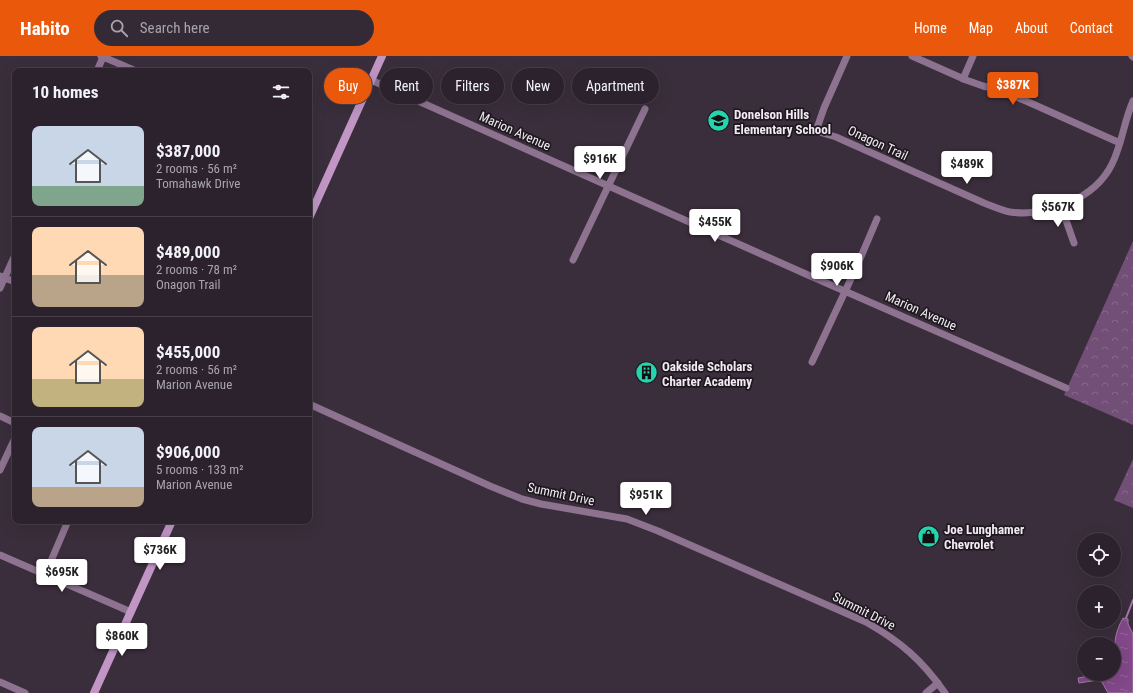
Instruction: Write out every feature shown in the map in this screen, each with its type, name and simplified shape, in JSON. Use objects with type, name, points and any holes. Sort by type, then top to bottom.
[{"type":"main road","points":[[372,78],[382,56]]},
{"type":"main road","points":[[312,211],[360,104]]},
{"type":"main road","points":[[94,693],[171,524]]},
{"type":"street","points":[[98,68],[102,56],[129,68]]},
{"type":"street","name":"Onagon Trail","points":[[847,56],[824,108],[816,131],[836,137],[984,203],[1009,212],[1041,212],[1061,206],[1076,199],[1101,179],[1112,165],[1120,143],[1127,115],[1133,101]]},
{"type":"street","points":[[912,56],[963,79],[996,89],[1120,143]]},
{"type":"street","points":[[963,79],[973,56]]},
{"type":"street","name":"Marion Avenue","points":[[372,80],[1066,388]]},
{"type":"street","points":[[573,260],[645,109]]},
{"type":"street","points":[[1061,206],[1074,242]]},
{"type":"street","points":[[812,362],[846,291],[877,219]]},
{"type":"street","points":[[0,288],[2,277],[12,260]]},
{"type":"street","points":[[2,277],[12,281]]},
{"type":"street","name":"Summit Drive","points":[[312,405],[490,486],[541,504],[627,519],[658,531],[866,622],[888,635],[911,652],[931,672],[945,693]]},
{"type":"street","points":[[0,416],[12,422]]},
{"type":"street","points":[[0,470],[12,444]]},
{"type":"street","points":[[44,575],[67,524]]},
{"type":"street","points":[[0,555],[131,612]]},
{"type":"street","points":[[0,682],[25,693]]},
{"type":"street","points":[[926,693],[938,683]]},
{"type":"green space","points":[[1133,241],[1133,425],[1064,395]]},
{"type":"green space","points":[[1133,459],[1133,508],[1114,500]]},
{"type":"water","points":[[1123,618],[1128,619],[1128,624],[1133,634],[1133,693],[1108,693],[1100,681],[1121,681],[1121,637],[1116,637],[1118,629],[1121,629]]},
{"type":"water","points":[[1079,681],[1092,681],[1079,683]]},
{"type":"waterway","points":[[1126,618],[1133,600]]},
{"type":"place","name":"Donelson Hills Elementary School","points":[[719,121]]},
{"type":"place","name":"Oakside Scholars Charter Academy","points":[[646,373]]},
{"type":"place","name":"Joe Lunghamer Chevrolet","points":[[928,536]]}]
